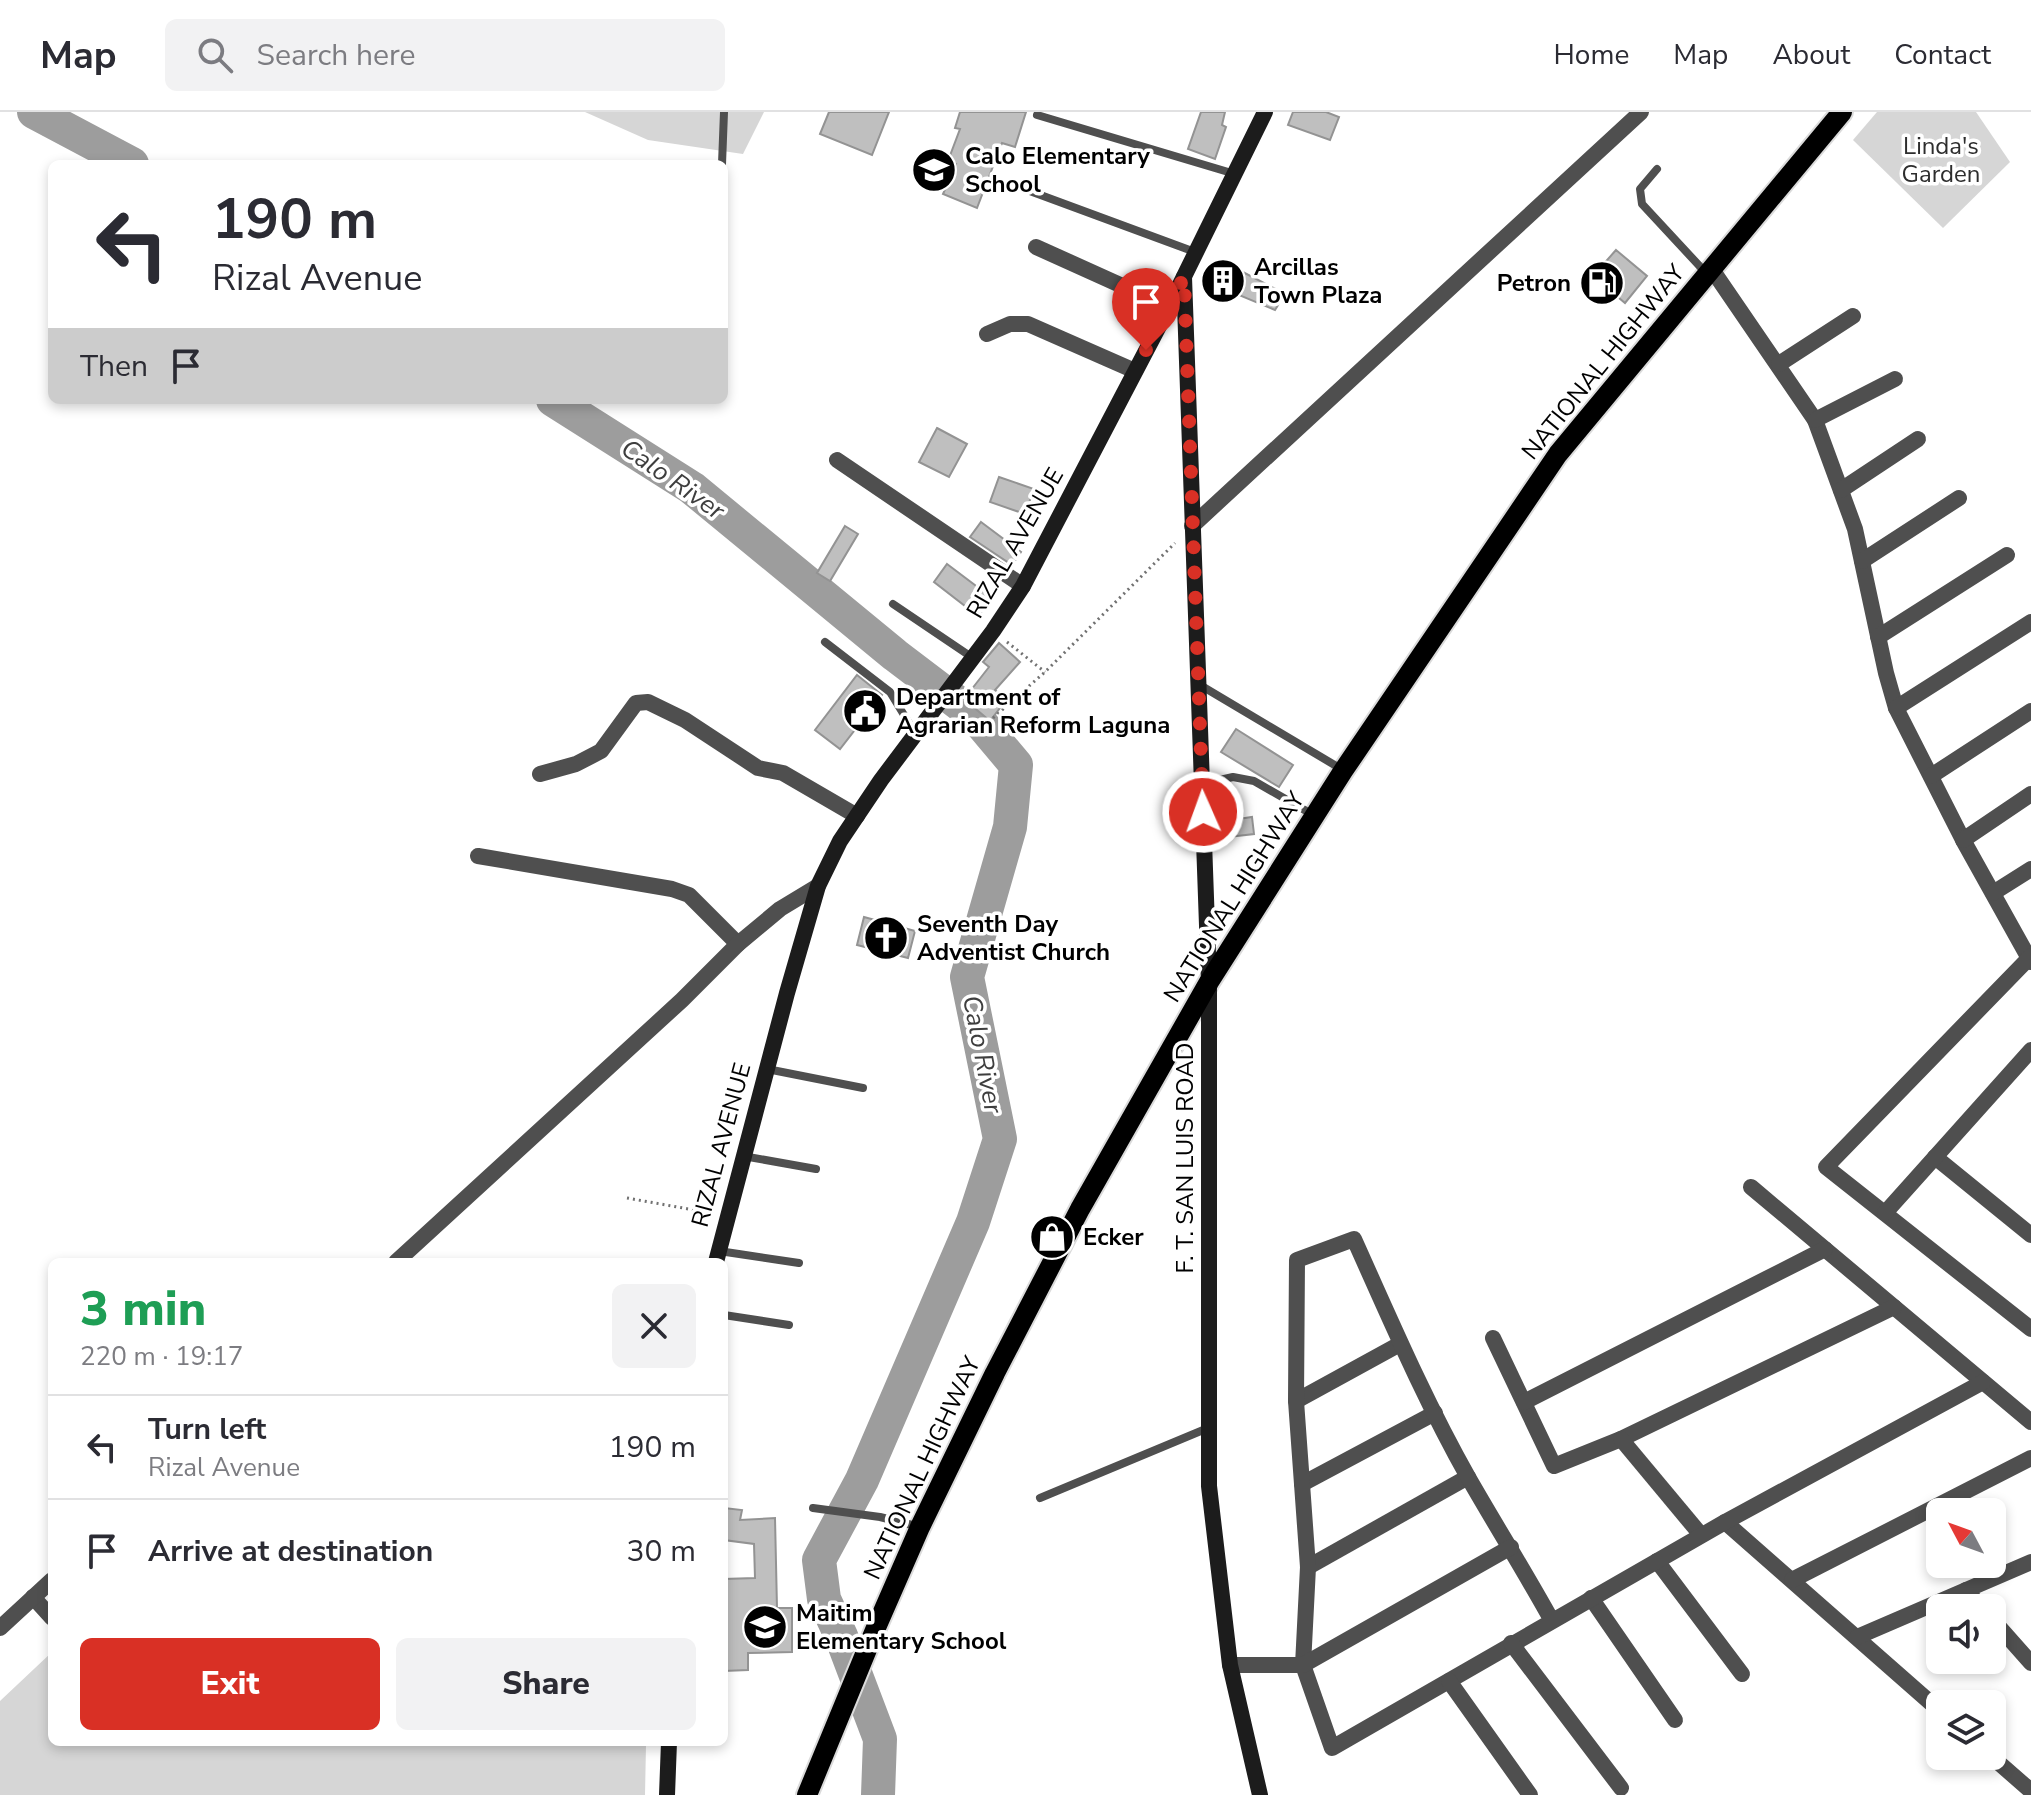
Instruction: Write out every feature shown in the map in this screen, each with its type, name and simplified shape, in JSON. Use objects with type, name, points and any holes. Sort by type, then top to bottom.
[{"type":"main road","name":"RIZAL AVENUE","points":[[717,1256],[818,886],[840,841],[857,816],[1023,586],[1169,307],[1265,112]]},
{"type":"main road","name":"NATIONAL HIGHWAY","points":[[807,1795],[920,1527],[995,1373],[1080,1209],[1209,982],[1343,771],[1558,454],[1842,112]]},
{"type":"main road","name":"F. T. SAN LUIS ROAD","points":[[1184,277],[1209,982],[1209,1486],[1230,1665],[1260,1795]]},
{"type":"main road","points":[[667,1795],[669,1746]]},
{"type":"street","points":[[1192,526],[1641,112]]},
{"type":"street","points":[[1036,247],[1169,307]]},
{"type":"street","points":[[1709,271],[1779,364],[1815,420],[1855,529],[1896,708],[1963,840],[2030,958],[1826,1167],[2031,1329]]},
{"type":"street","points":[[1779,364],[1853,316]]},
{"type":"street","points":[[987,334],[1010,324],[1028,324],[1135,371]]},
{"type":"street","points":[[1815,420],[1895,379]]},
{"type":"street","points":[[1841,490],[1918,439]]},
{"type":"street","points":[[837,460],[1023,586]]},
{"type":"street","points":[[1862,561],[1959,498]]},
{"type":"street","points":[[1878,637],[2007,555]]},
{"type":"street","points":[[1896,708],[2031,622]]},
{"type":"street","points":[[540,774],[576,764],[601,751],[636,703],[648,702],[685,720],[758,768],[783,773],[857,816]]},
{"type":"street","points":[[1931,776],[2031,711]]},
{"type":"street","points":[[1963,840],[2031,794]]},
{"type":"street","points":[[478,856],[672,889],[689,895],[738,944]]},
{"type":"street","points":[[1993,893],[2031,869]]},
{"type":"street","points":[[400,1258],[682,1000],[738,944],[780,909],[818,886]]},
{"type":"street","points":[[1885,1213],[2031,1050]]},
{"type":"street","points":[[1935,1157],[2031,1235]]},
{"type":"street","points":[[1751,1187],[2031,1422]]},
{"type":"street","points":[[1552,1621],[1468,1477],[1400,1344],[1354,1239],[1297,1260],[1296,1401],[1308,1567],[1303,1665],[1332,1748],[1701,1535],[1983,1382]]},
{"type":"street","points":[[1524,1402],[1825,1249]]},
{"type":"street","points":[[1493,1338],[1554,1466],[1621,1439],[1894,1307]]},
{"type":"street","points":[[1296,1401],[1400,1344]]},
{"type":"street","points":[[1302,1484],[1435,1413]]},
{"type":"street","points":[[1621,1439],[1701,1535]]},
{"type":"street","points":[[1792,1580],[2031,1458]]},
{"type":"street","points":[[1308,1567],[1468,1477]]},
{"type":"street","points":[[1725,1522],[1926,1699]]},
{"type":"street","points":[[1230,1665],[1303,1665],[1511,1547]]},
{"type":"street","points":[[1657,1561],[1742,1674]]},
{"type":"street","points":[[1857,1637],[2031,1562]]},
{"type":"street","points":[[0,1628],[48,1584]]},
{"type":"street","points":[[1966,1590],[1970,1594]]},
{"type":"street","points":[[33,1597],[48,1614]]},
{"type":"street","points":[[1591,1598],[1675,1720]]},
{"type":"street","points":[[2006,1635],[2031,1663]]},
{"type":"street","points":[[1511,1643],[1621,1788]]},
{"type":"street","points":[[1449,1681],[1530,1795]]},
{"type":"street","points":[[2006,1769],[2031,1791]]},
{"type":"lane","points":[[722,160],[724,112]]},
{"type":"lane","points":[[1037,115],[1236,174]]},
{"type":"lane","points":[[1657,169],[1640,189],[1642,204],[1709,271]]},
{"type":"lane","points":[[1027,190],[1195,252]]},
{"type":"lane","points":[[893,604],[973,658]]},
{"type":"lane","points":[[825,642],[890,692],[915,733]]},
{"type":"lane","points":[[1198,684],[1343,771]]},
{"type":"lane","points":[[1202,784],[1233,777],[1254,781],[1315,816]]},
{"type":"lane","points":[[766,1069],[863,1088]]},
{"type":"lane","points":[[743,1156],[816,1169]]},
{"type":"lane","points":[[717,1256],[799,1263]]},
{"type":"lane","points":[[728,1316],[789,1325]]},
{"type":"lane","points":[[1040,1498],[1208,1428]]},
{"type":"lane","points":[[813,1508],[880,1517],[920,1527]]},
{"type":"path","points":[[993,718],[1045,672],[1192,526]]},
{"type":"path","points":[[993,631],[1045,672]]},
{"type":"path","points":[[627,1198],[727,1216]]},
{"type":"green space","points":[[585,112],[764,112],[743,154],[648,140]]},
{"type":"green space","name":"Linda's Garden","points":[[1877,112],[1976,112],[2010,162],[1943,228],[1853,140]]},
{"type":"green space","points":[[48,1656],[48,1746],[646,1746],[645,1795],[0,1795],[0,1701]]},
{"type":"building","points":[[829,112],[889,112],[872,155],[820,134]]},
{"type":"building","points":[[960,112],[1026,112],[1015,147],[1002,143],[977,208],[943,194],[956,164],[948,161],[960,129],[955,128]]},
{"type":"building","points":[[1201,112],[1225,112],[1222,125],[1226,127],[1215,159],[1188,149]]},
{"type":"building","points":[[1293,112],[1326,112],[1339,117],[1330,140],[1288,125]]},
{"type":"building","points":[[1616,250],[1647,276],[1625,303],[1593,276]]},
{"type":"building","points":[[1219,261],[1285,294],[1275,310],[1232,292],[1228,301],[1206,292]]},
{"type":"building","points":[[937,428],[967,444],[949,477],[919,462]]},
{"type":"building","points":[[999,477],[1034,489],[1025,514],[990,502]]},
{"type":"building","points":[[981,522],[1021,552],[1012,565],[970,537]]},
{"type":"building","points":[[845,526],[858,534],[830,581],[817,573]]},
{"type":"building","points":[[947,564],[992,598],[978,616],[934,582]]},
{"type":"building","points":[[999,643],[1020,662],[995,690],[1006,700],[990,721],[964,699],[989,667],[983,662]]},
{"type":"building","points":[[857,675],[882,695],[840,749],[815,730]]},
{"type":"building","points":[[1236,729],[1293,765],[1279,787],[1221,752]]},
{"type":"building","points":[[1252,817],[1254,834],[1220,838],[1218,822]]},
{"type":"building","name":"Seventh Day Adventist Church","points":[[864,917],[915,931],[908,958],[857,945]]},
{"type":"building","points":[[728,1508],[742,1510],[740,1520],[775,1518],[777,1608],[792,1608],[792,1652],[748,1653],[748,1670],[728,1671],[728,1579],[755,1578],[754,1544],[728,1541]]},
{"type":"waterway","name":"Calo River","points":[[34,112],[124,160]]},
{"type":"waterway","name":"Calo River","points":[[559,404],[692,488],[895,655],[974,715],[1016,765],[1010,827],[967,977],[1000,1139],[973,1222],[862,1480],[819,1560],[824,1599],[880,1739],[878,1795]]},
{"type":"place","name":"Calo Elementary School","points":[[934,170]]},
{"type":"place","name":"Arcillas Town Plaza","points":[[1223,281]]},
{"type":"place","name":"Petron","points":[[1602,283]]},
{"type":"place","name":"Department of Agrarian Reform Laguna","points":[[865,711]]},
{"type":"place","name":"Seventh Day Adventist Church","points":[[886,938]]},
{"type":"place","name":"Ecker","points":[[1052,1237]]},
{"type":"place","name":"Maitim Elementary School","points":[[765,1627]]},
{"type":"route","points":[[1146,350],[1184,277],[1203,812]]}]
